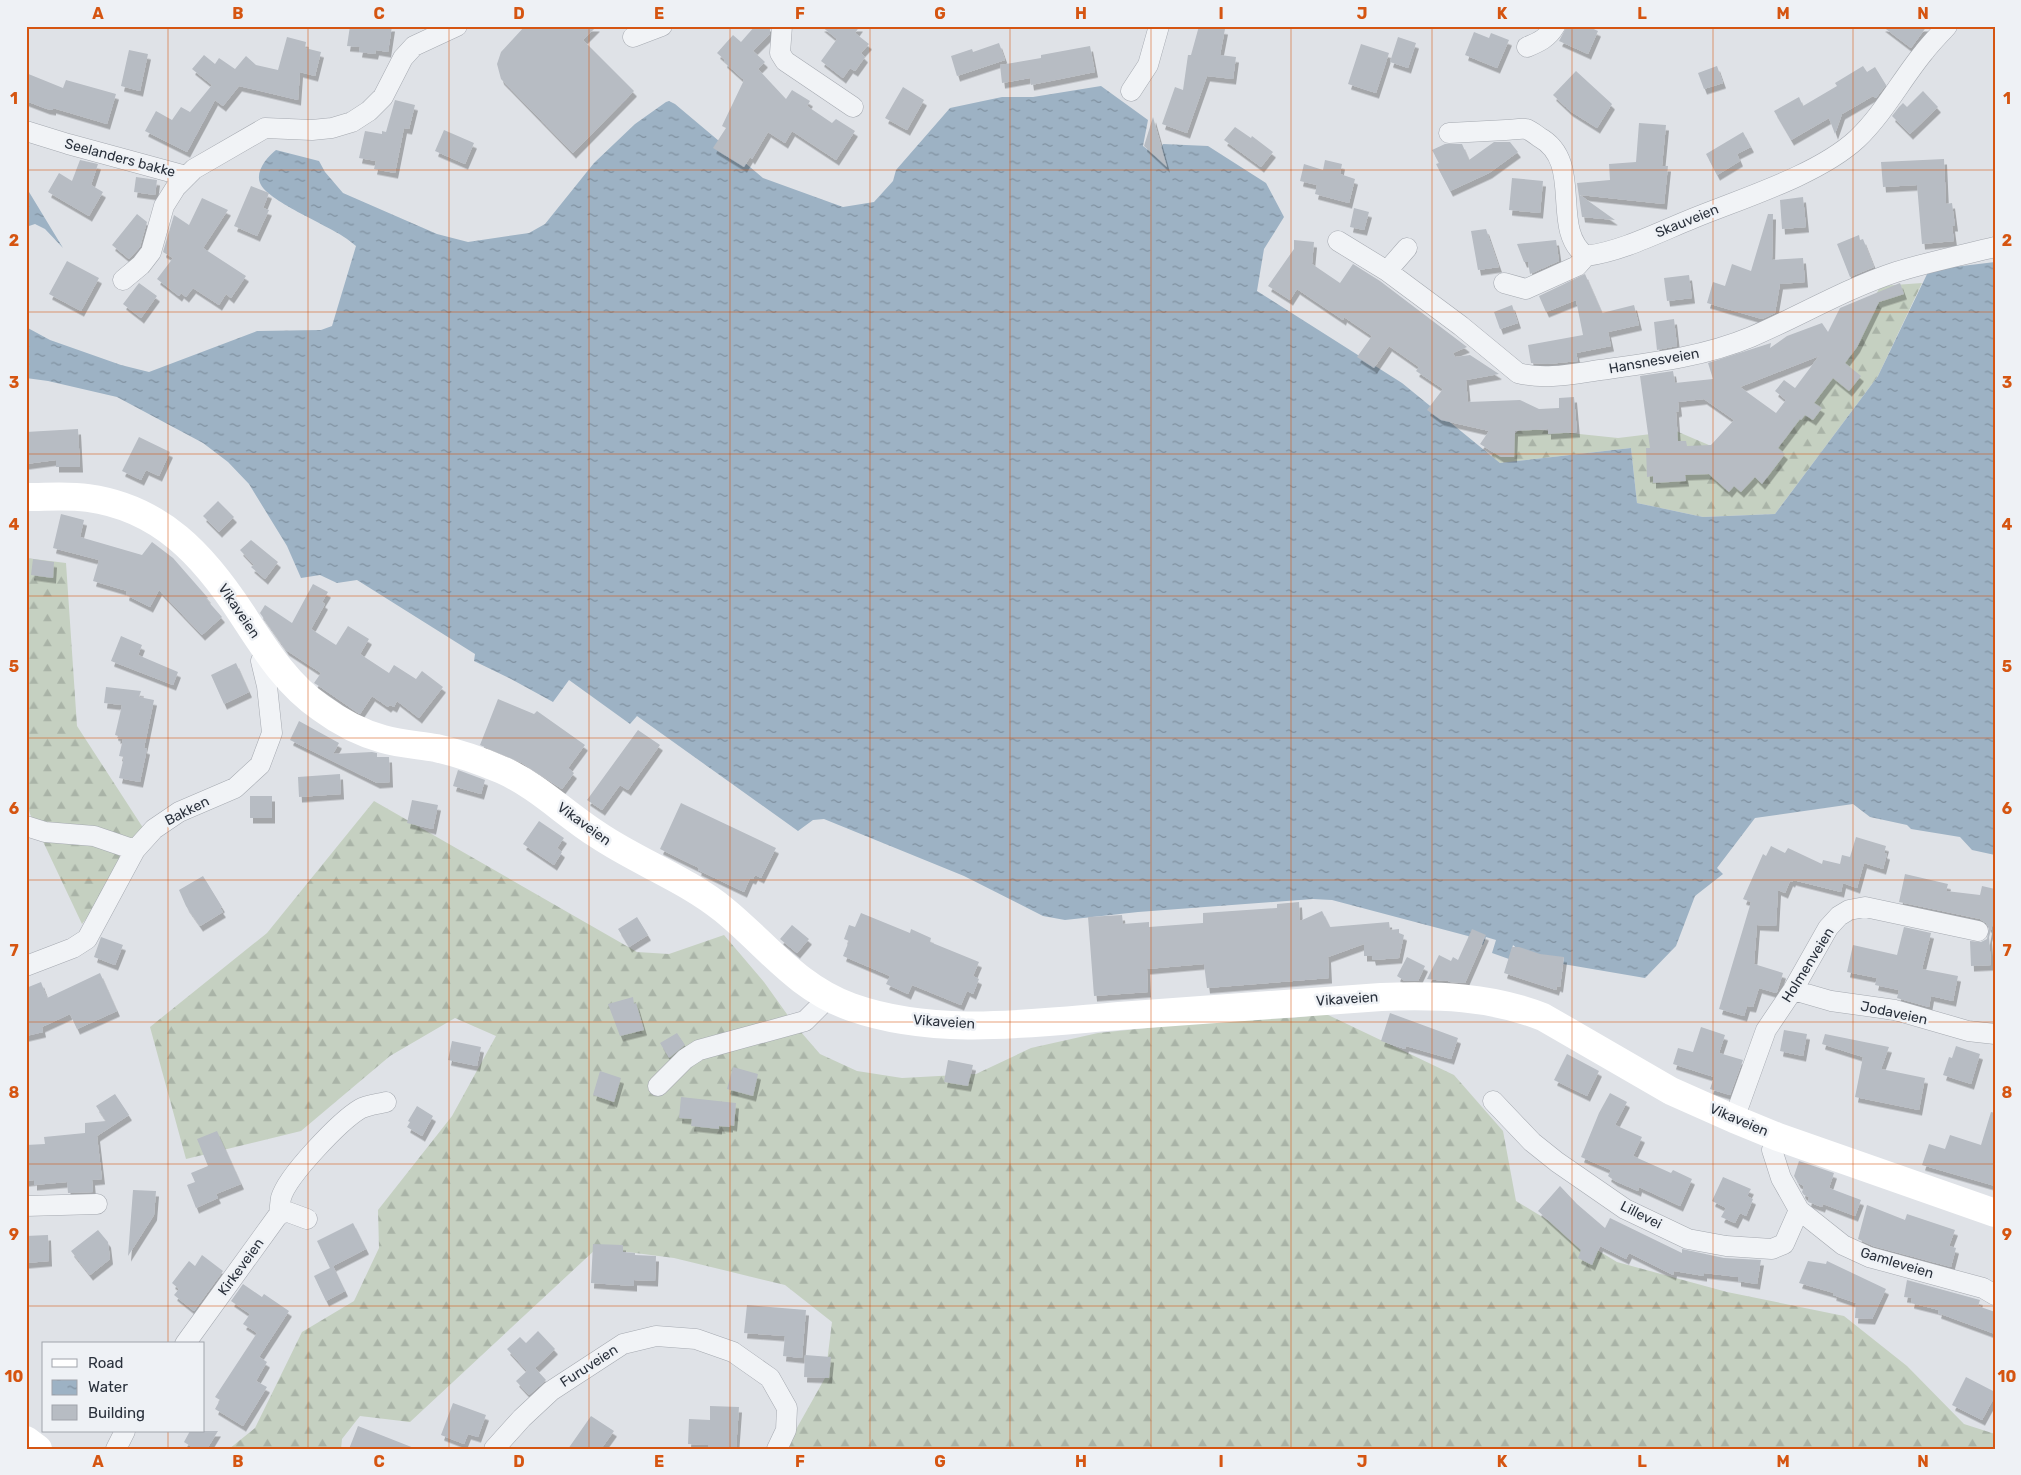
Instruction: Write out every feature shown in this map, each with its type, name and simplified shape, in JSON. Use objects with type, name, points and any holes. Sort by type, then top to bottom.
[{"type":"main road","name":"Vikaveien","points":[[26,498],[87,497],[137,511],[158,523],[186,543],[205,564],[242,613],[266,651],[286,676],[302,693],[337,719],[360,731],[386,740],[443,750],[502,770],[527,783],[594,833],[706,897],[724,910],[787,969],[811,988],[826,997],[853,1008],[878,1014],[948,1025],[1010,1025],[1381,997],[1421,996],[1482,1000],[1526,1010],[1542,1017],[1671,1091],[1734,1119],[1778,1137],[1995,1213]]},
{"type":"main road","points":[[26,1440],[38,1449]]},
{"type":"street","name":"Seelanders bakke","points":[[26,131],[182,175],[185,178],[194,169],[265,128],[312,130],[332,128],[352,122],[369,111],[383,97],[403,58],[414,46],[457,26]]},
{"type":"street","points":[[633,37],[662,26]]},
{"type":"street","points":[[782,26],[780,53],[785,61],[853,107]]},
{"type":"street","points":[[1131,91],[1148,65],[1159,26]]},
{"type":"street","points":[[1526,47],[1542,40],[1555,26]]},
{"type":"street","name":"Skauveien","points":[[1586,256],[1631,244],[1814,168],[1841,152],[1858,138],[1877,116],[1924,52],[1947,26]]},
{"type":"street","points":[[1448,133],[1525,129],[1544,139],[1554,149],[1562,163],[1569,230],[1580,251],[1586,256],[1577,266],[1526,289],[1504,283]]},
{"type":"street","points":[[123,280],[142,265],[151,252],[164,206],[176,187],[185,178]]},
{"type":"street","name":"Hansnesveien","points":[[1338,241],[1387,271],[1461,326],[1518,373],[1529,376],[1550,377],[1673,359],[1717,349],[1751,337],[1847,291],[1896,272],[1995,247]]},
{"type":"street","points":[[1387,271],[1407,248]]},
{"type":"street","name":"Bakken","points":[[26,966],[74,948],[87,939],[135,850],[154,829],[179,812],[235,788],[260,765],[272,733],[267,686],[261,661],[266,651]]},
{"type":"street","points":[[26,826],[45,832],[94,836],[135,850]]},
{"type":"street","name":"Holmenveien","points":[[1734,1119],[1766,1030],[1793,990],[1828,928],[1839,916],[1849,910],[1865,907],[1978,931]]},
{"type":"street","name":"Jodaveien","points":[[1793,990],[1831,1000],[1895,1010],[1968,1032],[1995,1034]]},
{"type":"street","points":[[658,1086],[685,1059],[699,1050],[805,1021],[821,1005],[826,997]]},
{"type":"street","name":"Lillevei","points":[[1493,1101],[1532,1142],[1556,1162],[1625,1209],[1688,1238],[1726,1246],[1772,1249],[1784,1244],[1799,1210]]},
{"type":"street","points":[[307,1219],[288,1212],[280,1214],[281,1198],[288,1185],[304,1163],[346,1118],[362,1108],[386,1102]]},
{"type":"street","name":"Gamleveien","points":[[1778,1137],[1772,1150],[1781,1178],[1799,1210],[1843,1245],[1869,1257],[1984,1288],[1995,1295]]},
{"type":"street","points":[[26,1206],[97,1204]]},
{"type":"street","name":"Kirkeveien","points":[[186,1342],[280,1214]]},
{"type":"street","name":"Furuveien","points":[[494,1449],[522,1418],[551,1391],[622,1344],[656,1336],[696,1339],[733,1352],[770,1378],[787,1408],[786,1430],[777,1449]]},
{"type":"street","points":[[116,1449],[124,1432]]},
{"type":"green space","points":[[1922,283],[1878,376],[1775,514],[1703,517],[1637,503],[1631,448],[1500,463],[1491,456],[1521,428],[1618,438],[1676,431],[1744,460],[1809,401],[1881,286]]},
{"type":"green space","points":[[26,558],[66,563],[77,726],[149,837],[82,924],[30,814],[26,798]]},
{"type":"green space","points":[[374,801],[637,952],[669,954],[724,935],[764,982],[794,1024],[820,1054],[857,1071],[902,1078],[976,1074],[1031,1048],[1098,1033],[1236,1019],[1292,1018],[1326,1014],[1454,1075],[1503,1131],[1516,1201],[1617,1262],[1727,1292],[1844,1316],[1907,1366],[1964,1424],[1995,1434],[1995,1449],[785,1449],[825,1378],[832,1322],[785,1285],[674,1258],[597,1248],[410,1422],[360,1416],[342,1439],[341,1449],[229,1449],[255,1428],[302,1332],[354,1301],[379,1248],[378,1210],[452,1116],[496,1036],[455,1018],[390,1056],[301,1131],[186,1159],[150,1027],[267,933]]},
{"type":"water","points":[[1101,86],[1148,120],[1143,146],[1156,156],[1163,144],[1208,146],[1266,183],[1284,217],[1264,249],[1257,291],[1402,383],[1500,463],[1631,448],[1637,503],[1703,517],[1775,514],[1878,376],[1929,270],[1995,262],[1995,855],[1972,850],[1960,837],[1911,829],[1907,825],[1870,817],[1853,804],[1755,818],[1717,868],[1723,874],[1695,896],[1676,946],[1645,978],[1563,964],[1564,957],[1530,960],[1513,945],[1509,959],[1492,953],[1496,940],[1486,937],[1483,945],[1468,936],[1332,900],[1313,899],[1138,912],[1065,920],[1043,916],[964,876],[824,819],[813,820],[798,831],[637,716],[630,724],[569,680],[553,702],[474,661],[475,654],[357,580],[337,583],[320,575],[301,578],[287,546],[249,484],[228,462],[203,443],[117,397],[48,381],[26,378],[26,327],[50,340],[121,365],[149,372],[257,331],[321,330],[332,326],[356,246],[336,232],[273,197],[265,190],[260,183],[259,174],[266,160],[276,150],[319,161],[325,172],[343,193],[437,234],[468,242],[529,233],[545,224],[594,163],[635,124],[669,101],[763,178],[843,207],[874,202],[893,181],[896,170],[950,108],[1002,97],[1033,97]]},
{"type":"water","points":[[26,187],[63,248],[45,229],[35,224],[26,227]]},
{"type":"building","points":[[350,26],[392,26],[388,52],[376,50],[375,54],[359,52],[360,47],[347,46]]},
{"type":"building","points":[[525,26],[597,26],[583,40],[634,91],[573,153],[501,79],[497,64],[501,52]]},
{"type":"building","points":[[755,26],[770,26],[770,34],[753,51],[765,62],[758,69],[786,99],[792,90],[810,101],[807,106],[832,123],[836,119],[855,131],[836,160],[792,131],[785,143],[768,132],[752,159],[750,157],[744,167],[713,148],[726,128],[722,126],[744,80],[717,53],[733,35],[741,42]]},
{"type":"building","points":[[821,26],[860,26],[855,33],[869,44],[861,53],[865,57],[855,71],[850,68],[843,78],[821,61],[837,39]]},
{"type":"building","points":[[1199,26],[1225,29],[1220,55],[1236,57],[1233,79],[1207,76],[1187,133],[1162,124],[1175,87],[1183,90],[1188,55],[1191,55]]},
{"type":"building","points":[[1567,26],[1587,26],[1598,31],[1588,54],[1559,41]]},
{"type":"building","points":[[1882,26],[1927,26],[1911,48]]},
{"type":"building","points":[[1474,32],[1489,38],[1491,33],[1509,40],[1497,68],[1465,55]]},
{"type":"building","points":[[287,37],[306,42],[305,48],[321,52],[315,76],[300,72],[298,100],[239,86],[223,106],[215,100],[187,152],[145,131],[156,111],[172,120],[181,107],[190,112],[212,85],[192,69],[204,55],[215,64],[219,58],[235,69],[246,56],[256,65],[278,70]]},
{"type":"building","points":[[1398,37],[1416,43],[1408,68],[1390,62]]},
{"type":"building","points":[[999,43],[1005,60],[957,76],[951,56],[972,49],[973,52]]},
{"type":"building","points":[[1361,44],[1389,53],[1376,93],[1348,84]]},
{"type":"building","points":[[1090,46],[1095,72],[1031,85],[1030,78],[1002,83],[1000,65],[1041,58],[1041,55]]},
{"type":"building","points":[[129,50],[148,54],[140,91],[121,86]]},
{"type":"building","points":[[1717,66],[1723,83],[1704,89],[1698,73]]},
{"type":"building","points":[[1863,66],[1867,72],[1875,67],[1886,85],[1876,98],[1873,96],[1842,114],[1835,134],[1829,118],[1791,140],[1774,111],[1799,97],[1803,106],[1837,86],[1835,83]]},
{"type":"building","points":[[1576,71],[1612,104],[1597,128],[1570,111],[1553,95]]},
{"type":"building","points":[[26,73],[63,88],[66,80],[116,94],[107,124],[53,108],[53,110],[47,109],[26,101]]},
{"type":"building","points":[[903,87],[924,100],[907,130],[885,118]]},
{"type":"building","points":[[1923,91],[1938,107],[1910,134],[1892,116],[1903,103],[1907,107]]},
{"type":"building","points":[[395,100],[415,105],[409,129],[404,128],[395,173],[374,169],[376,161],[359,158],[365,131],[382,134],[382,131],[386,132]]},
{"type":"building","points":[[1153,117],[1167,167],[1144,146]]},
{"type":"building","points":[[1639,123],[1666,125],[1662,166],[1668,166],[1664,204],[1580,195],[1615,220],[1582,217],[1577,183],[1610,180],[1609,164],[1636,162]]},
{"type":"building","points":[[1235,127],[1251,138],[1252,136],[1273,152],[1261,167],[1224,140]]},
{"type":"building","points":[[444,130],[474,143],[465,164],[435,151]]},
{"type":"building","points":[[1743,132],[1751,147],[1737,154],[1740,161],[1717,175],[1706,154]]},
{"type":"building","points":[[1494,142],[1510,142],[1518,152],[1489,173],[1450,191],[1436,164],[1439,163],[1432,150],[1445,144],[1462,144],[1469,160]]},
{"type":"building","points":[[1944,159],[1946,204],[1952,203],[1955,226],[1952,226],[1954,241],[1922,244],[1917,185],[1883,187],[1881,162]]},
{"type":"building","points":[[80,160],[98,164],[91,185],[103,192],[89,216],[48,192],[59,173],[72,181]]},
{"type":"building","points":[[1325,160],[1342,164],[1340,174],[1355,179],[1349,203],[1315,194],[1317,185],[1300,181],[1304,164],[1323,170]]},
{"type":"building","points":[[136,177],[157,180],[155,195],[134,192]]},
{"type":"building","points":[[1512,178],[1543,181],[1540,213],[1509,210]]},
{"type":"building","points":[[251,186],[269,193],[263,208],[269,210],[257,236],[234,226]]},
{"type":"building","points":[[1803,197],[1806,227],[1782,229],[1780,200]]},
{"type":"building","points":[[202,198],[228,210],[203,248],[246,276],[231,298],[226,294],[219,305],[193,288],[186,297],[181,293],[179,296],[157,279],[173,258],[163,252],[174,215],[189,225]]},
{"type":"building","points":[[1354,208],[1369,212],[1364,230],[1350,227]]},
{"type":"building","points":[[137,214],[147,222],[140,247],[129,259],[112,245]]},
{"type":"building","points":[[1768,214],[1773,214],[1772,260],[1803,258],[1805,282],[1780,284],[1775,313],[1762,319],[1707,303],[1713,282],[1725,286],[1732,264],[1751,271]]},
{"type":"building","points":[[1486,229],[1499,267],[1478,270],[1471,231]]},
{"type":"building","points":[[1859,235],[1860,240],[1863,239],[1874,267],[1850,277],[1837,244]]},
{"type":"building","points":[[1294,240],[1314,242],[1312,264],[1340,283],[1353,264],[1380,281],[1467,347],[1453,353],[1455,357],[1470,355],[1499,374],[1466,380],[1468,402],[1520,400],[1539,409],[1559,408],[1559,398],[1574,397],[1577,432],[1548,434],[1548,429],[1515,431],[1514,457],[1501,457],[1480,444],[1489,431],[1441,420],[1427,410],[1443,389],[1416,371],[1419,367],[1389,346],[1374,368],[1357,357],[1372,336],[1344,317],[1343,320],[1297,289],[1290,300],[1268,286],[1294,249]]},
{"type":"building","points":[[1556,240],[1559,261],[1530,274],[1528,262],[1524,262],[1517,244]]},
{"type":"building","points":[[67,261],[99,278],[81,311],[49,294]]},
{"type":"building","points":[[1585,274],[1602,313],[1634,305],[1639,325],[1608,332],[1611,346],[1576,353],[1578,361],[1548,364],[1531,363],[1528,345],[1583,335],[1576,300],[1546,312],[1539,296]]},
{"type":"building","points":[[1689,275],[1692,298],[1667,301],[1664,278]]},
{"type":"building","points":[[139,283],[157,296],[141,318],[123,304]]},
{"type":"building","points":[[1900,283],[1904,294],[1879,302],[1857,347],[1845,363],[1861,376],[1849,391],[1833,378],[1814,403],[1822,408],[1813,420],[1805,415],[1800,419],[1778,448],[1785,454],[1762,484],[1755,477],[1741,492],[1734,486],[1729,492],[1709,474],[1685,475],[1686,481],[1653,483],[1653,476],[1647,477],[1646,448],[1650,448],[1640,376],[1673,371],[1675,383],[1713,379],[1708,363],[1771,343],[1770,348],[1787,336],[1822,323],[1828,332],[1840,308]],"holes":[[[1819,356],[1795,388],[1784,380],[1775,391],[1786,400],[1776,413],[1740,387]],[[1704,399],[1734,420],[1711,445],[1687,446],[1686,441],[1678,441],[1676,412],[1679,411],[1678,402]]]},
{"type":"building","points":[[1512,305],[1518,323],[1500,329],[1494,312]]},
{"type":"building","points":[[1674,319],[1677,346],[1657,350],[1654,322]]},
{"type":"building","points":[[78,429],[80,467],[56,467],[56,460],[26,464],[26,432]]},
{"type":"building","points":[[139,437],[170,452],[159,476],[146,470],[141,480],[122,471]]},
{"type":"building","points":[[218,501],[234,517],[219,532],[203,516]]},
{"type":"building","points":[[61,514],[84,520],[80,537],[142,555],[152,542],[173,558],[222,617],[202,635],[159,590],[150,607],[126,595],[127,591],[93,581],[99,560],[53,548]]},
{"type":"building","points":[[251,540],[278,562],[265,579],[251,567],[254,565],[240,550]]},
{"type":"building","points":[[33,559],[54,562],[53,578],[31,575]]},
{"type":"building","points":[[313,584],[328,592],[322,602],[325,604],[311,629],[336,645],[348,626],[369,639],[360,654],[389,673],[394,665],[416,679],[422,671],[443,687],[419,718],[397,701],[394,707],[390,705],[388,707],[372,696],[360,714],[358,713],[314,683],[321,673],[286,650],[260,613],[265,605],[292,623]]},
{"type":"building","points":[[121,636],[142,645],[138,655],[178,672],[173,685],[111,661]]},
{"type":"building","points":[[236,663],[249,692],[224,704],[211,675]]},
{"type":"building","points":[[106,687],[141,691],[139,697],[154,700],[144,748],[147,749],[140,782],[119,778],[124,757],[119,756],[123,739],[117,738],[118,736],[115,735],[122,705],[104,703]]},
{"type":"building","points":[[498,699],[534,714],[537,711],[585,745],[568,768],[574,773],[562,789],[522,763],[480,745]]},
{"type":"building","points":[[299,721],[339,743],[333,754],[372,752],[377,753],[377,757],[389,757],[390,782],[377,783],[290,740]]},
{"type":"building","points":[[638,730],[660,745],[628,790],[620,785],[602,810],[587,800]]},
{"type":"building","points":[[458,770],[485,780],[481,794],[453,786]]},
{"type":"building","points":[[340,774],[341,794],[299,797],[298,777]]},
{"type":"building","points":[[250,796],[272,796],[272,818],[250,818]]},
{"type":"building","points":[[412,800],[438,805],[433,829],[407,823]]},
{"type":"building","points":[[681,803],[776,848],[761,878],[755,875],[753,879],[750,878],[744,892],[660,849]]},
{"type":"building","points":[[539,821],[564,838],[557,848],[562,852],[554,865],[523,844]]},
{"type":"building","points":[[1856,837],[1886,846],[1884,853],[1887,854],[1883,869],[1864,863],[1857,888],[1843,883],[1841,892],[1793,880],[1792,882],[1790,881],[1785,893],[1778,890],[1776,926],[1757,925],[1754,964],[1783,973],[1777,992],[1759,988],[1753,1007],[1747,1006],[1744,1016],[1719,1009],[1751,902],[1743,899],[1763,854],[1766,856],[1771,846],[1785,853],[1788,848],[1822,864],[1823,860],[1840,864],[1842,855],[1850,857]]},
{"type":"building","points":[[1905,874],[1948,884],[1946,891],[1980,895],[1982,886],[1995,889],[1995,916],[1989,937],[1991,965],[1971,966],[1970,941],[1981,942],[1987,939],[1989,928],[1986,923],[1980,919],[1899,902]]},
{"type":"building","points":[[203,876],[222,907],[220,908],[223,912],[200,926],[186,906],[179,890]]},
{"type":"building","points":[[1299,902],[1300,921],[1322,911],[1330,927],[1389,922],[1390,930],[1399,929],[1399,933],[1404,935],[1399,958],[1373,960],[1372,956],[1364,956],[1364,944],[1328,957],[1329,978],[1207,988],[1204,964],[1147,969],[1148,992],[1094,996],[1088,917],[1122,915],[1123,924],[1149,922],[1149,927],[1203,923],[1203,913],[1277,908],[1277,904]]},
{"type":"building","points":[[861,913],[910,933],[911,929],[931,938],[930,942],[979,962],[973,976],[979,979],[973,994],[967,991],[961,1005],[912,985],[908,994],[886,984],[890,976],[843,956],[849,941],[844,939],[849,925],[855,927]]},
{"type":"building","points":[[637,917],[648,935],[629,947],[618,929]]},
{"type":"building","points":[[792,925],[809,939],[797,953],[780,939]]},
{"type":"building","points":[[1904,927],[1931,933],[1922,969],[1958,976],[1953,1001],[1931,996],[1929,1007],[1897,998],[1899,990],[1875,985],[1877,978],[1847,972],[1853,945],[1897,955]]},
{"type":"building","points":[[1472,929],[1486,935],[1465,983],[1427,979],[1439,955],[1451,961],[1453,957],[1458,960]]},
{"type":"building","points":[[101,937],[123,945],[115,965],[94,957]]},
{"type":"building","points":[[1512,947],[1519,947],[1540,954],[1564,957],[1560,987],[1557,986],[1556,990],[1504,973]]},
{"type":"building","points":[[1407,957],[1425,966],[1418,981],[1405,981],[1397,976]]},
{"type":"building","points":[[100,973],[117,1011],[77,1029],[70,1014],[42,1027],[43,1032],[26,1036],[26,988],[41,982],[47,998]]},
{"type":"building","points":[[633,997],[644,1030],[620,1036],[608,1004]]},
{"type":"building","points":[[1390,1013],[1458,1038],[1451,1059],[1406,1046],[1405,1049],[1381,1041]]},
{"type":"building","points":[[1701,1027],[1725,1035],[1719,1053],[1743,1060],[1730,1095],[1710,1089],[1714,1077],[1673,1064],[1678,1048],[1693,1052]]},
{"type":"building","points":[[1784,1030],[1807,1034],[1803,1056],[1780,1051]]},
{"type":"building","points":[[677,1033],[685,1045],[669,1058],[660,1043]]},
{"type":"building","points":[[1825,1034],[1889,1047],[1881,1069],[1925,1078],[1919,1110],[1855,1097],[1863,1057],[1822,1044]]},
{"type":"building","points":[[452,1041],[481,1047],[477,1066],[448,1060]]},
{"type":"building","points":[[1956,1046],[1980,1054],[1971,1084],[1943,1075],[1949,1057],[1952,1058]]},
{"type":"building","points":[[1567,1054],[1599,1071],[1587,1096],[1554,1080]]},
{"type":"building","points":[[948,1060],[973,1065],[968,1086],[944,1082]]},
{"type":"building","points":[[733,1067],[758,1074],[753,1096],[727,1089]]},
{"type":"building","points":[[600,1071],[621,1078],[614,1102],[593,1095]]},
{"type":"building","points":[[1610,1093],[1627,1102],[1615,1125],[1642,1137],[1633,1156],[1671,1173],[1673,1170],[1692,1179],[1680,1206],[1639,1187],[1638,1191],[1615,1181],[1608,1176],[1611,1170],[1581,1157],[1599,1113]]},
{"type":"building","points":[[115,1094],[129,1115],[97,1136],[102,1179],[92,1180],[93,1192],[68,1193],[67,1182],[34,1185],[34,1180],[26,1181],[26,1145],[45,1144],[44,1137],[85,1133],[85,1123],[106,1121],[96,1106]]},
{"type":"building","points":[[681,1097],[736,1103],[734,1126],[719,1126],[719,1129],[691,1126],[692,1119],[679,1118]]},
{"type":"building","points":[[417,1106],[433,1116],[422,1136],[407,1127],[410,1122],[408,1121]]},
{"type":"building","points":[[1991,1112],[1995,1113],[1995,1186],[1922,1165],[1929,1144],[1945,1149],[1950,1135],[1981,1145]]},
{"type":"building","points":[[217,1131],[241,1184],[216,1194],[218,1198],[196,1208],[187,1185],[195,1182],[191,1173],[208,1166],[197,1139]]},
{"type":"building","points":[[1799,1161],[1834,1173],[1829,1188],[1861,1200],[1855,1216],[1823,1204],[1822,1207],[1808,1202],[1809,1197],[1802,1192],[1804,1186],[1798,1183],[1794,1176]]},
{"type":"building","points":[[1723,1177],[1751,1189],[1747,1196],[1753,1199],[1746,1216],[1740,1213],[1735,1223],[1721,1217],[1726,1208],[1712,1201]]},
{"type":"building","points":[[1560,1186],[1577,1204],[1605,1228],[1610,1218],[1682,1253],[1682,1249],[1724,1258],[1761,1260],[1757,1284],[1738,1281],[1738,1277],[1704,1273],[1704,1276],[1674,1271],[1673,1275],[1629,1253],[1626,1259],[1600,1246],[1592,1265],[1578,1258],[1581,1250],[1538,1211]]},
{"type":"building","points":[[133,1190],[156,1191],[154,1215],[128,1256]]},
{"type":"building","points":[[1867,1205],[1905,1220],[1907,1214],[1955,1230],[1949,1246],[1956,1248],[1951,1267],[1873,1246],[1858,1239]]},
{"type":"building","points":[[353,1223],[366,1249],[333,1266],[345,1291],[326,1301],[314,1276],[330,1268],[317,1241]]},
{"type":"building","points":[[98,1230],[108,1242],[110,1259],[90,1275],[71,1251]]},
{"type":"building","points":[[48,1235],[49,1261],[26,1263],[26,1236]]},
{"type":"building","points":[[593,1244],[623,1245],[623,1252],[635,1253],[635,1255],[656,1256],[655,1281],[634,1280],[634,1286],[591,1283]]},
{"type":"building","points":[[202,1255],[223,1271],[194,1311],[174,1295],[179,1289],[172,1283],[189,1261],[195,1266]]},
{"type":"building","points":[[1808,1261],[1826,1264],[1827,1261],[1886,1289],[1872,1319],[1855,1318],[1856,1303],[1833,1295],[1834,1293],[1799,1283]]},
{"type":"building","points":[[1907,1280],[1980,1300],[1978,1306],[1995,1312],[1995,1334],[1938,1313],[1939,1310],[1911,1303],[1912,1298],[1904,1297]]},
{"type":"building","points":[[243,1284],[262,1297],[264,1294],[289,1311],[259,1357],[267,1362],[256,1381],[267,1387],[243,1426],[215,1409],[220,1400],[215,1397],[257,1333],[243,1324],[250,1314],[231,1301]]},
{"type":"building","points":[[747,1305],[806,1310],[802,1358],[783,1356],[785,1336],[744,1333]]},
{"type":"building","points":[[538,1331],[555,1349],[535,1368],[546,1380],[529,1395],[516,1381],[527,1371],[507,1349],[520,1337],[526,1343]]},
{"type":"building","points":[[805,1355],[831,1357],[829,1378],[804,1377]]},
{"type":"building","points":[[1966,1377],[1995,1392],[1995,1396],[1982,1420],[1952,1405]]},
{"type":"building","points":[[453,1403],[486,1415],[478,1437],[468,1434],[464,1444],[441,1435]]},
{"type":"building","points":[[710,1406],[739,1407],[736,1449],[708,1448],[708,1445],[688,1444],[689,1419],[710,1420]]},
{"type":"building","points":[[591,1416],[614,1431],[601,1449],[568,1449]]},
{"type":"building","points":[[358,1426],[414,1448],[414,1449],[349,1449]]},
{"type":"building","points":[[218,1431],[207,1449],[195,1449],[184,1442],[189,1432]]}]
